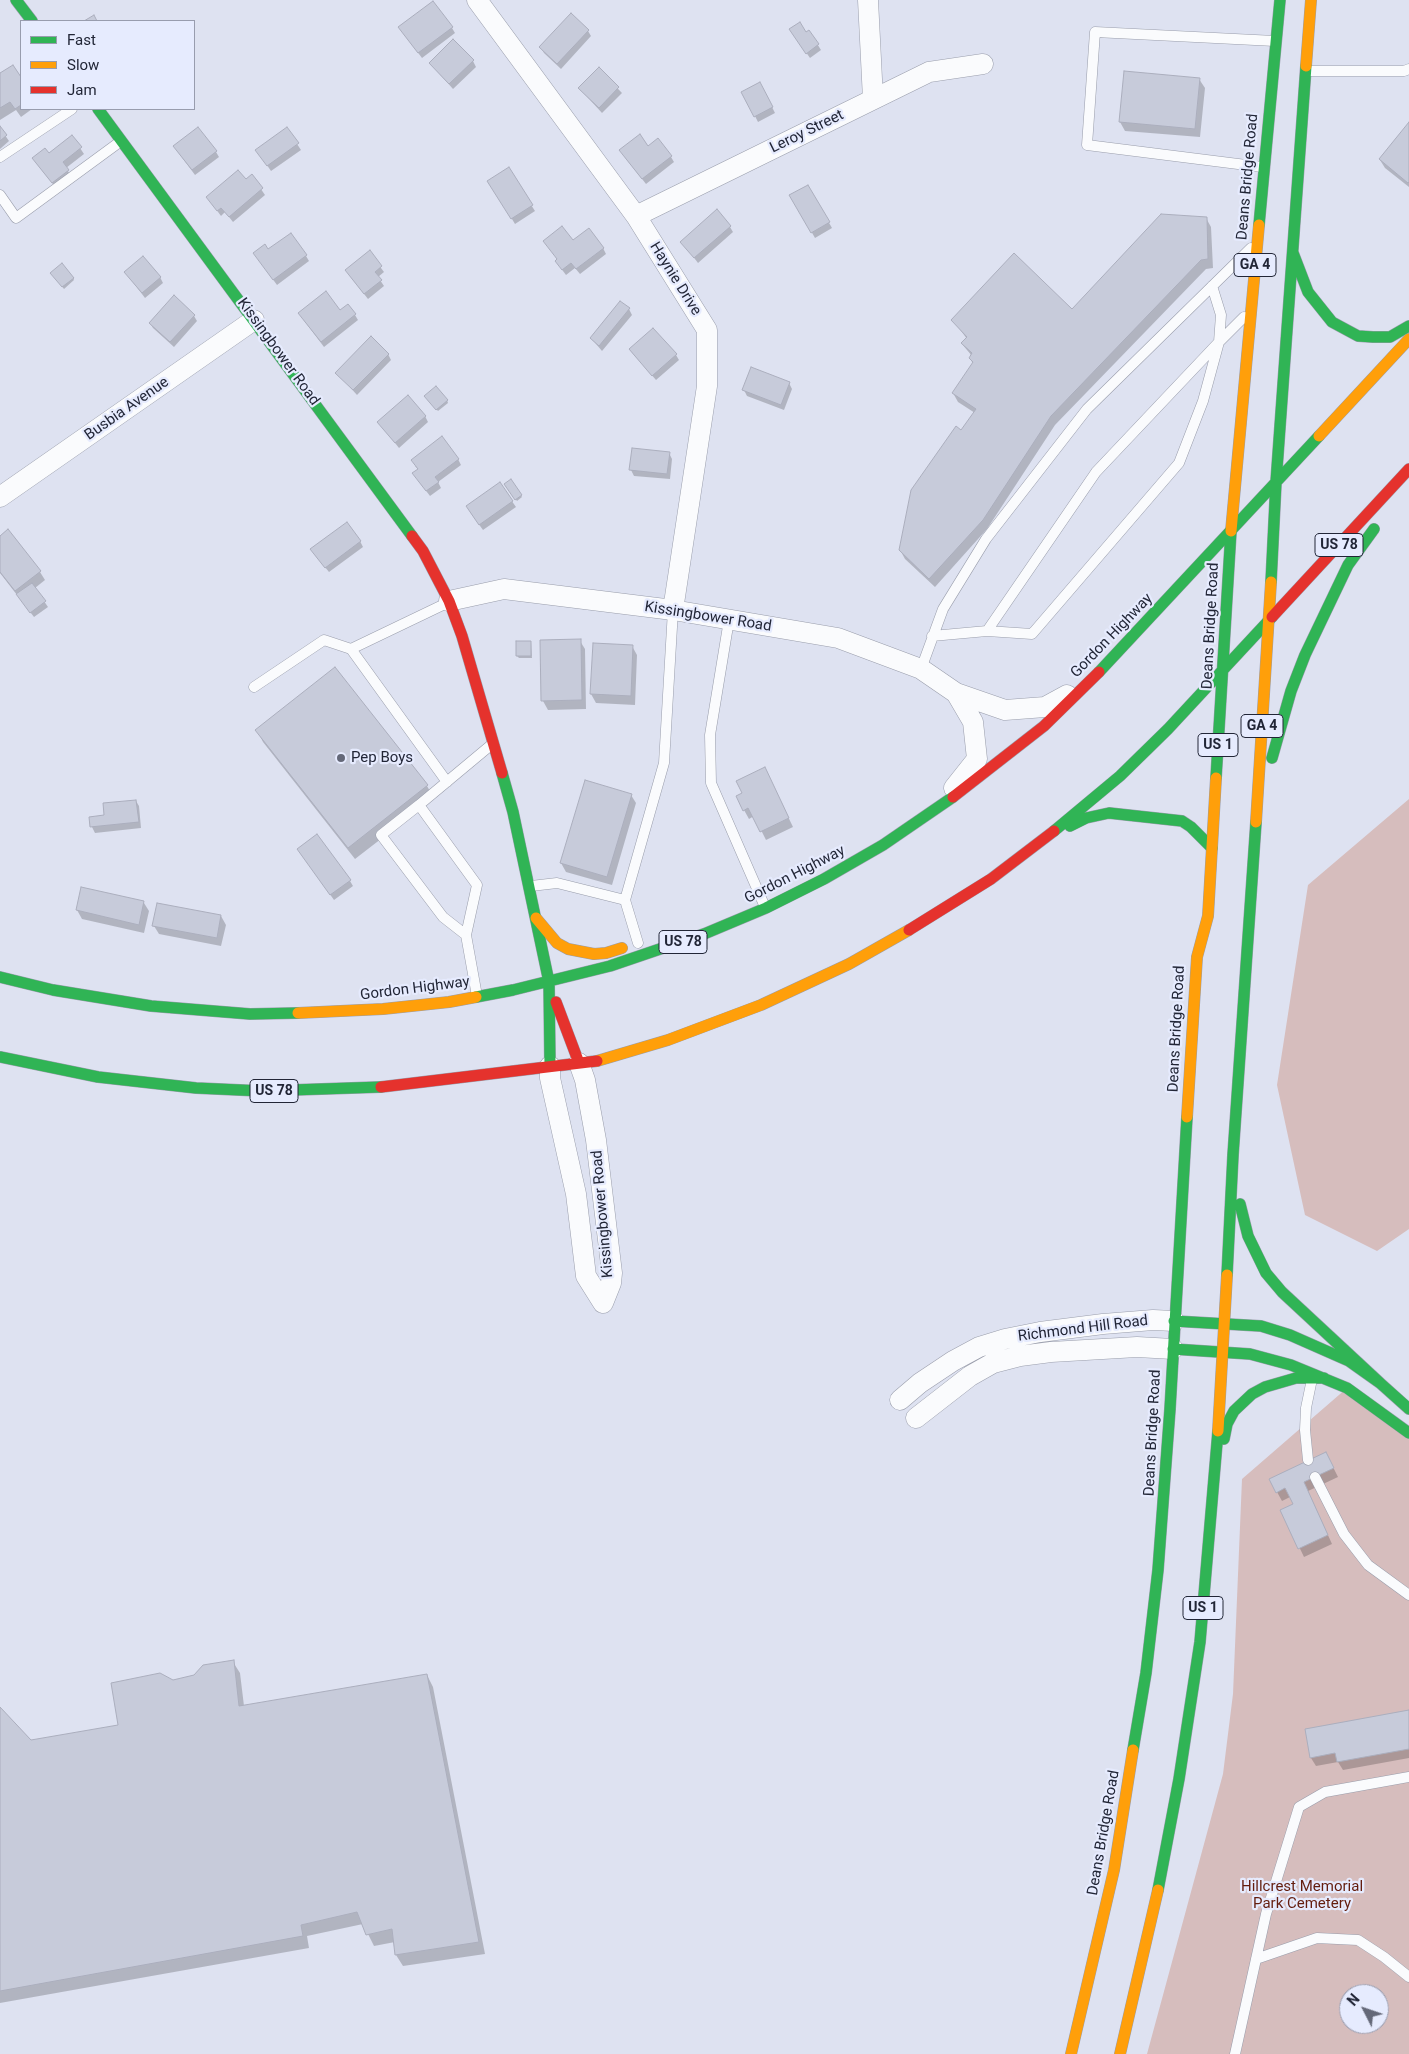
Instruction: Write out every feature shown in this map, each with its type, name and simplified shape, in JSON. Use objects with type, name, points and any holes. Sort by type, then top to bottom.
[{"type":"main road","points":[[16,0],[31,20]]},
{"type":"main road","name":"Deans Bridge Road","points":[[1070,2054],[1114,1870],[1146,1673],[1164,1504],[1197,957],[1208,916],[1235,472],[1280,0]]},
{"type":"main road","name":"GA 4","points":[[1254,832],[1269,620],[1276,482],[1311,0]]},
{"type":"main road","name":"Kissingbower Road","points":[[99,110],[423,551],[449,601],[462,636],[513,812],[549,982],[579,1063]]},
{"type":"main road","points":[[1293,253],[1308,292],[1332,322],[1358,336],[1366,337],[1390,337],[1409,326]]},
{"type":"main road","name":"Gordon Highway","points":[[0,977],[53,990],[151,1006],[250,1014],[383,1009],[477,997],[549,982],[643,957],[766,908],[824,879],[874,850],[938,809],[1017,749],[1090,682],[1409,339]]},
{"type":"main road","name":"US 78","points":[[0,1057],[98,1077],[187,1087],[262,1091],[326,1090],[396,1086],[603,1060],[668,1040],[732,1017],[799,988],[878,949],[958,901],[1045,839],[1120,776],[1168,728],[1409,469]]},
{"type":"main road","points":[[1391,505],[1409,481]]},
{"type":"main road","name":"US 1","points":[[1120,2054],[1157,1896],[1179,1779],[1200,1642],[1215,1477],[1254,832],[1279,728],[1303,659],[1328,603],[1348,565],[1379,521]]},
{"type":"main road","points":[[1045,839],[1086,818],[1109,814],[1182,822],[1192,827],[1212,848]]},
{"type":"main road","points":[[683,929],[766,908]]},
{"type":"main road","points":[[536,918],[557,943],[568,949],[580,952],[606,953],[642,941]]},
{"type":"main road","name":"Kissingbower Road","points":[[549,982],[550,1066]]},
{"type":"main road","points":[[1233,1170],[1248,1236],[1266,1273],[1282,1292],[1380,1383]]},
{"type":"main road","name":"Richmond Hill Road","points":[[1174,1321],[1261,1326],[1290,1335],[1318,1367],[1409,1433]]},
{"type":"main road","name":"Richmond Hill Road","points":[[1173,1349],[1250,1354],[1318,1367],[1349,1360],[1380,1383],[1409,1409]]},
{"type":"main road","points":[[1215,1477],[1228,1424],[1234,1411],[1241,1403],[1265,1387],[1296,1378],[1318,1367]]},
{"type":"street","name":"Haynie Drive","points":[[477,0],[636,216],[707,330],[707,386],[672,610]]},
{"type":"street","points":[[868,0],[873,99]]},
{"type":"street","name":"Leroy Street","points":[[636,216],[929,72],[983,64]]},
{"type":"street","name":"Busbia Avenue","points":[[0,497],[254,320]]},
{"type":"street","name":"Kissingbower Road","points":[[449,601],[504,588],[672,610],[838,638],[921,670],[956,693],[1005,710],[1045,707],[1090,682]]},
{"type":"street","name":"Kissingbower Road","points":[[938,809],[977,759],[973,722],[956,693]]},
{"type":"street","name":"Kissingbower Road","points":[[550,1066],[550,1078],[576,1194],[586,1276],[602,1303],[611,1283],[612,1273],[596,1140],[585,1080],[579,1063]]},
{"type":"street","name":"Richmond Hill Road","points":[[900,1400],[920,1383],[978,1347],[1040,1332],[1103,1324],[1153,1320],[1174,1321]]},
{"type":"street","name":"Richmond Hill Road","points":[[916,1418],[970,1376],[992,1363],[1020,1356],[1051,1352],[1137,1347],[1173,1349]]},
{"type":"lane","points":[[1264,168],[1087,145],[1095,32],[1276,41]]},
{"type":"lane","points":[[1306,71],[1404,71],[1409,69]]},
{"type":"lane","points":[[0,157],[70,110]]},
{"type":"lane","points":[[0,195],[16,218],[122,141]]},
{"type":"lane","points":[[921,670],[943,609],[986,539],[1088,409],[1257,242]]},
{"type":"lane","points":[[932,636],[987,631],[1032,634],[1179,463],[1203,401],[1219,342],[1220,315],[1212,286]]},
{"type":"lane","points":[[987,631],[1096,472],[1219,342],[1250,312]]},
{"type":"lane","points":[[351,649],[449,601]]},
{"type":"lane","points":[[642,941],[625,900],[664,763],[672,610]]},
{"type":"lane","points":[[729,620],[710,735],[712,783],[766,908]]},
{"type":"lane","points":[[254,688],[324,640],[351,649],[447,782]]},
{"type":"lane","points":[[466,935],[443,917],[381,835],[493,743]]},
{"type":"lane","points":[[419,805],[478,886],[466,935],[477,997]]},
{"type":"lane","points":[[529,886],[557,883],[625,900]]},
{"type":"lane","points":[[1308,1460],[1305,1430],[1306,1408],[1318,1367],[1330,1337]]},
{"type":"lane","points":[[1315,1477],[1344,1534],[1368,1565],[1409,1595]]},
{"type":"lane","points":[[1235,2054],[1266,1914],[1299,1807],[1325,1792],[1409,1776]]},
{"type":"lane","points":[[1256,1959],[1317,1938],[1358,1940],[1384,1957],[1409,1977]]},
{"type":"green space","points":[[1409,799],[1409,1229],[1377,1251],[1305,1215],[1277,1085],[1308,885]]},
{"type":"green space","name":"Hillcrest Memorial Park Cemetery","points":[[1347,1388],[1409,1436],[1409,2054],[1147,2054],[1223,1774],[1233,1694],[1242,1479]]},
{"type":"building","points":[[433,1],[453,27],[418,53],[398,27]]},
{"type":"building","points":[[571,13],[589,30],[557,64],[539,47]]},
{"type":"building","points":[[94,15],[96,20],[86,20]]},
{"type":"building","points":[[800,22],[806,32],[809,30],[819,44],[806,54],[789,29]]},
{"type":"building","points":[[453,39],[474,60],[449,84],[429,63]]},
{"type":"building","points":[[13,65],[20,76],[20,106],[15,109],[10,102],[0,108],[0,73]]},
{"type":"building","points":[[599,67],[619,87],[599,108],[578,88]]},
{"type":"building","points":[[1124,71],[1200,78],[1195,129],[1119,122]]},
{"type":"building","points":[[760,82],[773,107],[754,117],[741,92]]},
{"type":"building","points":[[1409,122],[1409,182],[1408,183],[1379,159]]},
{"type":"building","points":[[0,126],[7,135],[0,141]]},
{"type":"building","points":[[198,127],[217,151],[192,170],[173,146]]},
{"type":"building","points":[[287,127],[299,143],[267,166],[255,150]]},
{"type":"building","points":[[640,134],[648,146],[658,138],[672,156],[642,179],[619,150]]},
{"type":"building","points":[[72,135],[82,147],[63,162],[69,170],[52,183],[32,158],[45,148],[49,153]]},
{"type":"building","points":[[509,167],[533,205],[511,219],[487,181]]},
{"type":"building","points":[[238,170],[246,179],[252,174],[263,188],[229,217],[221,208],[217,211],[206,197]]},
{"type":"building","points":[[808,185],[830,222],[811,233],[789,195]]},
{"type":"building","points":[[717,209],[731,226],[694,258],[680,242]]},
{"type":"building","points":[[1161,214],[1207,217],[1208,259],[1201,260],[1051,416],[983,520],[929,579],[899,550],[911,490],[956,426],[961,430],[976,409],[952,393],[973,362],[969,358],[972,353],[961,343],[967,337],[951,320],[1014,253],[1072,309]]},
{"type":"building","points":[[562,226],[573,240],[589,228],[604,248],[576,269],[571,263],[562,270],[555,261],[557,259],[543,241]]},
{"type":"building","points":[[291,233],[307,255],[273,280],[253,253],[265,244],[268,249]]},
{"type":"building","points":[[370,250],[382,266],[375,272],[382,280],[364,294],[345,270]]},
{"type":"building","points":[[143,256],[161,277],[142,293],[124,272]]},
{"type":"building","points":[[62,263],[74,278],[62,287],[50,273]]},
{"type":"building","points":[[326,291],[340,310],[348,304],[356,314],[321,342],[298,313]]},
{"type":"building","points":[[174,295],[195,315],[170,342],[149,323]]},
{"type":"building","points":[[620,301],[630,308],[599,346],[590,338]]},
{"type":"building","points":[[653,328],[677,354],[652,376],[629,349]]},
{"type":"building","points":[[371,336],[389,354],[353,390],[335,373]]},
{"type":"building","points":[[751,367],[790,382],[781,405],[742,390]]},
{"type":"building","points":[[436,386],[448,400],[436,410],[424,396]]},
{"type":"building","points":[[408,395],[426,416],[395,443],[377,422]]},
{"type":"building","points":[[442,436],[459,459],[435,477],[439,482],[426,491],[412,473],[418,469],[411,460]]},
{"type":"building","points":[[632,448],[670,452],[667,474],[629,470]]},
{"type":"building","points":[[511,479],[522,495],[515,500],[504,484]]},
{"type":"building","points":[[500,482],[513,501],[479,525],[466,506]]},
{"type":"building","points":[[347,522],[361,541],[325,568],[310,549]]},
{"type":"building","points":[[8,529],[41,571],[15,591],[0,572],[0,536]]},
{"type":"building","points":[[32,583],[46,601],[30,613],[16,594]]},
{"type":"building","points":[[581,639],[582,700],[541,701],[540,640]]},
{"type":"building","points":[[516,641],[531,641],[531,656],[516,656]]},
{"type":"building","points":[[593,643],[633,645],[631,696],[590,694]]},
{"type":"building","name":"Pep Boys","points":[[335,667],[428,785],[348,848],[255,730]]},
{"type":"building","points":[[765,767],[789,818],[760,832],[748,808],[743,811],[736,796],[742,793],[736,781]]},
{"type":"building","points":[[585,780],[632,794],[607,877],[560,863]]},
{"type":"building","points":[[136,800],[139,822],[90,827],[89,817],[104,815],[103,803]]},
{"type":"building","points":[[317,834],[351,880],[330,895],[297,849]]},
{"type":"building","points":[[81,887],[144,901],[139,925],[76,910]]},
{"type":"building","points":[[157,903],[221,915],[217,938],[152,926]]},
{"type":"building","points":[[1326,1452],[1334,1468],[1304,1482],[1328,1535],[1298,1549],[1280,1510],[1293,1504],[1285,1488],[1276,1493],[1269,1479]]},
{"type":"building","points":[[234,1660],[239,1706],[427,1674],[479,1942],[395,1955],[392,1929],[366,1935],[357,1912],[301,1925],[303,1936],[0,1991],[0,1707],[31,1740],[118,1725],[111,1683],[160,1673],[173,1680],[194,1675],[203,1665]]},
{"type":"building","points":[[1409,1710],[1409,1749],[1337,1762],[1335,1753],[1310,1758],[1305,1729]]},
{"type":"traffic: fast","points":[[16,0],[31,20]]},
{"type":"traffic: fast","points":[[1259,225],[1280,0]]},
{"type":"traffic: fast","points":[[1276,482],[1306,66]]},
{"type":"traffic: fast","points":[[99,110],[412,536]]},
{"type":"traffic: fast","points":[[1293,253],[1308,292],[1332,322],[1358,336],[1373,337],[1390,337],[1409,326]]},
{"type":"traffic: fast","points":[[1099,672],[1319,436]]},
{"type":"traffic: fast","points":[[1271,582],[1276,482]]},
{"type":"traffic: fast","points":[[1272,758],[1291,691],[1305,655],[1348,565],[1374,529]]},
{"type":"traffic: fast","points":[[1216,778],[1231,531]]},
{"type":"traffic: fast","points":[[1054,831],[1120,776],[1168,729],[1272,617]]},
{"type":"traffic: fast","points":[[502,773],[513,812],[549,982],[550,1066]]},
{"type":"traffic: fast","points":[[476,997],[513,990],[610,966],[704,934],[766,908],[824,879],[883,845],[953,797]]},
{"type":"traffic: fast","points":[[1070,826],[1086,818],[1109,813],[1182,821],[1191,827],[1212,848]]},
{"type":"traffic: fast","points":[[1227,1275],[1233,1155],[1256,822]]},
{"type":"traffic: fast","points":[[0,977],[53,990],[151,1006],[250,1014],[298,1013]]},
{"type":"traffic: fast","points":[[0,1057],[98,1077],[196,1088],[262,1091],[381,1087]]},
{"type":"traffic: fast","points":[[1133,1750],[1146,1673],[1158,1570],[1170,1409],[1187,1117]]},
{"type":"traffic: fast","points":[[1240,1204],[1248,1236],[1266,1273],[1282,1292],[1380,1383]]},
{"type":"traffic: fast","points":[[1174,1321],[1261,1326],[1290,1335],[1349,1361],[1380,1383],[1409,1409]]},
{"type":"traffic: fast","points":[[1173,1349],[1250,1354],[1291,1365],[1347,1388],[1409,1433]]},
{"type":"traffic: fast","points":[[1224,1439],[1227,1424],[1234,1411],[1252,1394],[1265,1387],[1296,1378],[1324,1378]]},
{"type":"traffic: fast","points":[[1158,1890],[1179,1779],[1200,1642],[1218,1431]]},
{"type":"traffic: slow","points":[[1306,66],[1311,0]]},
{"type":"traffic: slow","points":[[1231,531],[1259,225]]},
{"type":"traffic: slow","points":[[1319,436],[1409,339]]},
{"type":"traffic: slow","points":[[1256,822],[1271,582]]},
{"type":"traffic: slow","points":[[1187,1117],[1197,957],[1208,916],[1216,778]]},
{"type":"traffic: slow","points":[[536,918],[557,943],[568,949],[594,954],[606,953],[622,948]]},
{"type":"traffic: slow","points":[[597,1061],[668,1040],[761,1005],[849,964],[909,930]]},
{"type":"traffic: slow","points":[[298,1013],[383,1009],[449,1002],[476,997]]},
{"type":"traffic: slow","points":[[1218,1431],[1227,1275]]},
{"type":"traffic: slow","points":[[1071,2054],[1114,1870],[1133,1750]]},
{"type":"traffic: slow","points":[[1120,2054],[1158,1890]]},
{"type":"traffic: jam","points":[[1272,617],[1409,469]]},
{"type":"traffic: jam","points":[[412,536],[423,551],[449,601],[462,636],[502,773]]},
{"type":"traffic: jam","points":[[953,797],[1044,726],[1099,672]]},
{"type":"traffic: jam","points":[[909,930],[991,879],[1054,831]]},
{"type":"traffic: jam","points":[[556,1002],[579,1063]]},
{"type":"traffic: jam","points":[[381,1087],[597,1061]]},
{"type":"place","name":"Pep Boys","points":[[341,758]]}]
